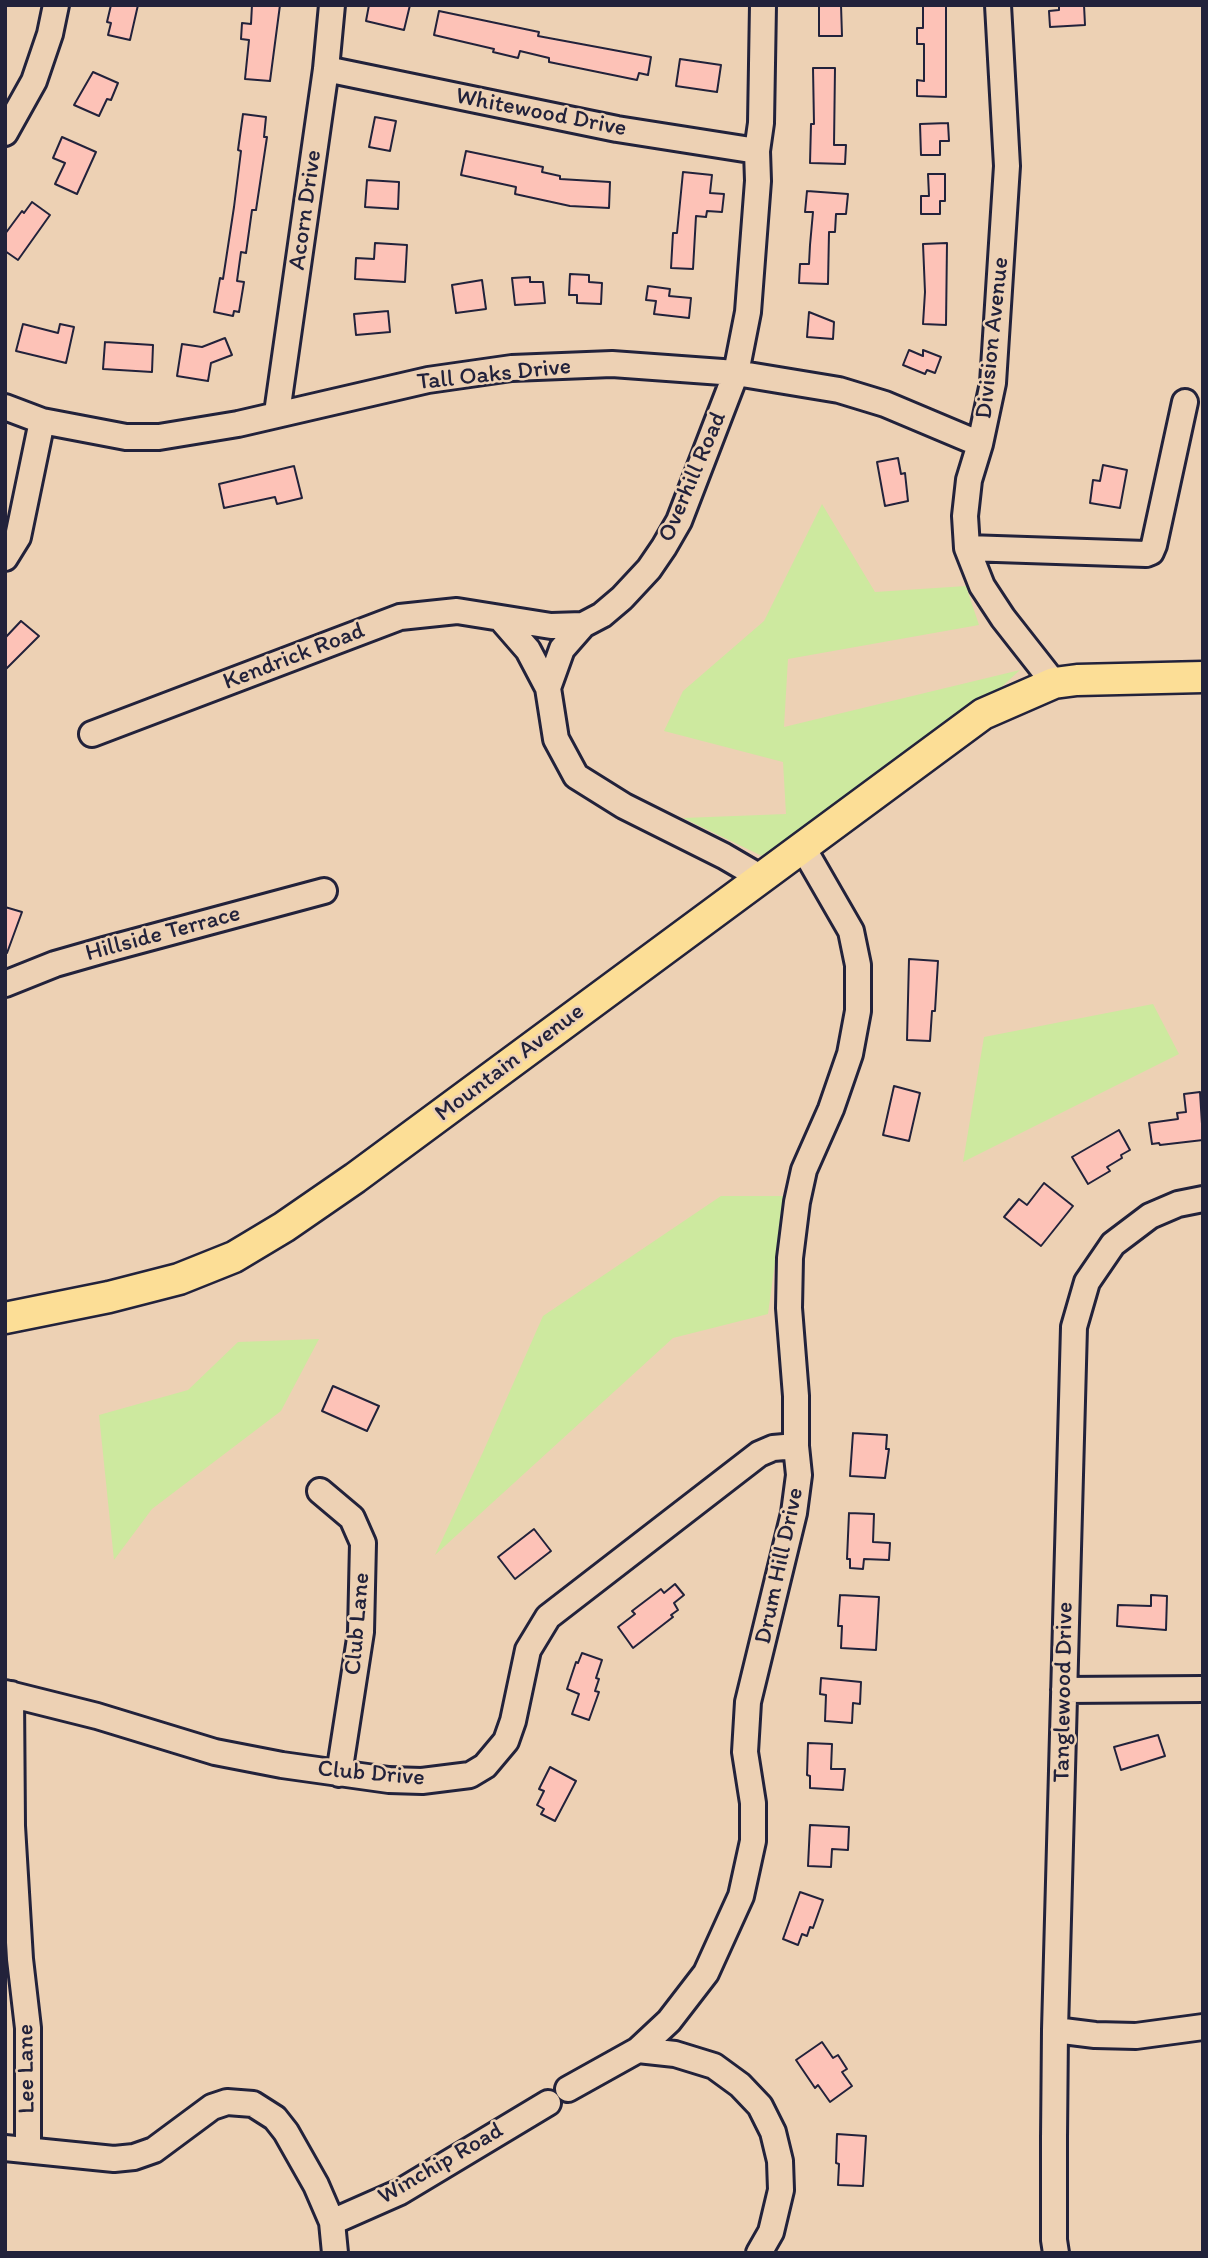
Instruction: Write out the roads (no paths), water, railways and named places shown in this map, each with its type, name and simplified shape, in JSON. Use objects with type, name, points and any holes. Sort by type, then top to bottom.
[{"type":"main road","name":"Mountain Avenue","points":[[5,1318],[109,1297],[178,1279],[234,1257],[284,1227],[355,1178],[972,721],[1054,684],[1077,680],[1203,677]]},
{"type":"street","points":[[5,133],[34,81],[50,34],[56,5]]},
{"type":"street","name":"Acorn Drive","points":[[277,413],[326,69],[332,5]]},
{"type":"street","name":"Overhill Road","points":[[760,877],[624,806],[576,776],[556,739],[548,688],[562,649],[583,625],[602,615],[622,598],[649,569],[664,547],[679,521],[736,373],[748,312],[758,181],[763,5]]},
{"type":"street","name":"Division Avenue","points":[[998,5],[1007,166],[993,383],[970,480],[965,516],[967,548],[982,586],[1054,684]]},
{"type":"street","name":"Whitewood Drive","points":[[326,69],[617,129],[757,151]]},
{"type":"street","name":"Tall Oaks Drive","points":[[5,407],[42,421],[126,437],[159,437],[237,424],[428,380],[512,368],[612,364],[736,373],[851,394],[885,404],[980,444]]},
{"type":"street","points":[[967,548],[1146,554],[1151,552],[1185,402]]},
{"type":"street","points":[[5,558],[18,537],[42,421]]},
{"type":"street","name":"Kendrick Road","points":[[92,734],[400,617],[457,611],[551,626],[583,625]]},
{"type":"street","points":[[502,620],[528,650],[548,688]]},
{"type":"street","name":"Drum Hill Drive","points":[[638,2050],[669,2021],[709,1966],[741,1896],[750,1859],[754,1822],[745,1752],[748,1702],[794,1513],[799,1475],[789,1308],[790,1258],[797,1202],[804,1170],[831,1109],[850,1054],[858,1000],[858,965],[851,931],[802,846]]},
{"type":"street","name":"Hillside Terrace","points":[[5,984],[67,961],[324,891]]},
{"type":"street","name":"Tanglewood Drive","points":[[1056,2253],[1055,2030],[1074,1327],[1079,1304],[1094,1269],[1124,1233],[1164,1209],[1203,1199]]},
{"type":"street","name":"Club Drive","points":[[8,1693],[97,1716],[215,1752],[339,1774],[422,1781],[470,1775],[485,1766],[506,1741],[528,1650],[548,1617],[759,1454],[773,1448],[796,1446]]},
{"type":"street","name":"Club Lane","points":[[320,1491],[352,1518],[363,1543],[362,1632],[339,1774]]},
{"type":"street","points":[[1064,1690],[1203,1689]]},
{"type":"street","name":"Lee Lane","points":[[8,1693],[12,1826],[20,1959],[28,2028],[17,2149]]},
{"type":"street","points":[[1055,2030],[1136,2036],[1203,2027]]},
{"type":"street","points":[[638,2050],[675,2054],[714,2066],[740,2085],[761,2106],[778,2151],[781,2190],[774,2225],[759,2253]]},
{"type":"street","name":"Winchip Road","points":[[332,2222],[400,2192],[638,2050]]},
{"type":"street","points":[[17,2149],[114,2159],[134,2157],[154,2150],[212,2107],[227,2102],[253,2104],[275,2118],[286,2132],[316,2185],[332,2222],[335,2253]]}]
